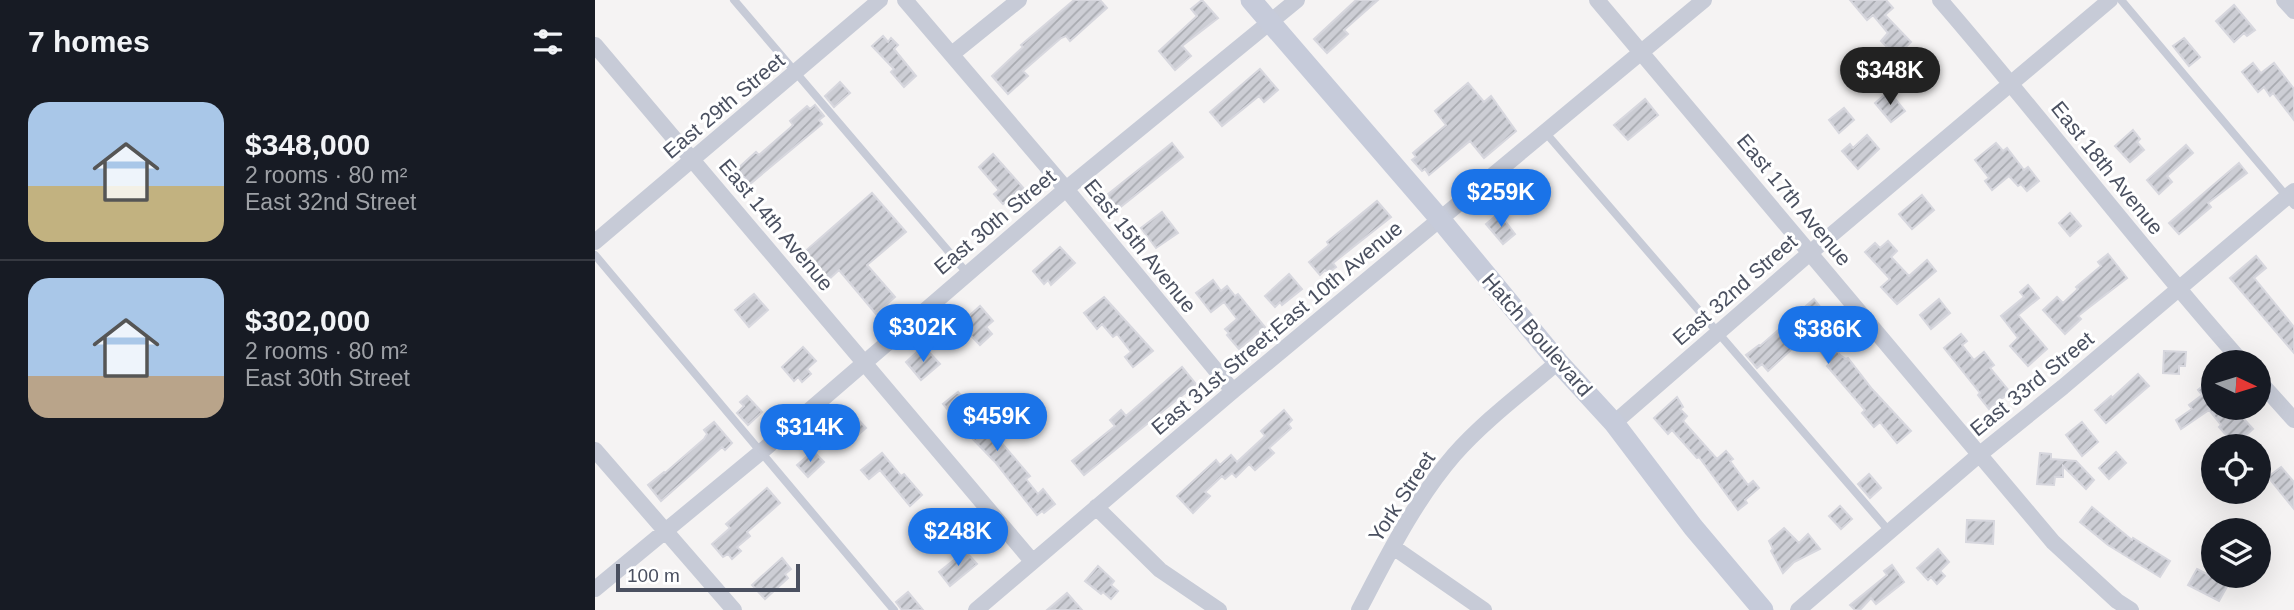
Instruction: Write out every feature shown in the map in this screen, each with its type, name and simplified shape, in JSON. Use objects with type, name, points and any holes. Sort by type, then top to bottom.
[{"type":"main road","name":"Hatch Boulevard","points":[[1251,0],[1614,423],[1693,527],[1763,610]]},
{"type":"street","name":"East 29th Street","points":[[595,242],[880,0]]},
{"type":"street","name":"East 15th Avenue","points":[[905,0],[1233,391]]},
{"type":"street","points":[[952,54],[1019,0]]},
{"type":"street","name":"East 30th Street","points":[[595,589],[761,452],[1066,189],[1297,0]]},
{"type":"street","name":"East 17th Avenue","points":[[1597,0],[2053,542],[2117,601],[2131,610]]},
{"type":"street","name":"East 31st Street;East 10th Avenue","points":[[976,610],[1233,391],[1704,0]]},
{"type":"street","name":"East 18th Avenue","points":[[1940,0],[2012,84],[2178,290],[2231,350]]},
{"type":"street","name":"East 32nd Street","points":[[1614,423],[1811,252],[2110,0]]},
{"type":"street","points":[[2284,0],[2294,11]]},
{"type":"street","name":"East 14th Avenue","points":[[595,45],[1032,561]]},
{"type":"street","name":"East 33rd Street","points":[[1798,610],[1980,454],[2292,198]]},
{"type":"street","name":"York Street","points":[[1359,610],[1429,488],[1455,455],[1486,423],[1559,362]]},
{"type":"street","points":[[2271,394],[2294,420]]},
{"type":"street","points":[[595,450],[734,610]]},
{"type":"street","points":[[1096,507],[1160,570],[1219,610]]},
{"type":"street","points":[[1393,547],[1484,610]]},
{"type":"lane","points":[[734,0],[967,273]]},
{"type":"lane","points":[[2121,0],[2292,198]]},
{"type":"lane","points":[[1545,132],[1889,531]]},
{"type":"lane","points":[[595,255],[894,610]]},
{"type":"building","points":[[1074,0],[1100,0],[1107,8],[1070,41],[1066,36],[1061,38],[1023,71],[1028,76],[1008,94],[992,76],[1023,47],[1021,45]]},
{"type":"building","points":[[1202,0],[1218,18],[1182,46],[1191,56],[1175,70],[1159,51],[1197,16],[1191,9]]},
{"type":"building","points":[[1356,0],[1378,0],[1344,30],[1348,34],[1327,53],[1314,39]]},
{"type":"building","points":[[1850,0],[1886,0],[1893,8],[1885,15],[1911,42],[1896,56],[1881,41],[1888,33],[1873,15],[1867,20]]},
{"type":"building","points":[[2234,5],[2255,30],[2247,36],[2244,33],[2234,42],[2216,21]]},
{"type":"building","points":[[883,36],[888,42],[891,38],[898,45],[894,49],[916,76],[904,87],[891,72],[894,69],[872,46]]},
{"type":"building","points":[[2184,38],[2200,57],[2189,66],[2173,46]]},
{"type":"building","points":[[2253,63],[2261,73],[2274,63],[2294,89],[2294,120],[2273,93],[2270,96],[2264,87],[2258,92],[2242,72]]},
{"type":"building","points":[[1260,69],[1278,90],[1264,102],[1259,96],[1222,126],[1210,112]]},
{"type":"building","points":[[840,82],[850,93],[834,107],[825,96]]},
{"type":"building","points":[[1468,83],[1484,102],[1491,96],[1516,131],[1484,158],[1470,141],[1429,175],[1412,160],[1416,157],[1413,153],[1446,125],[1435,111]]},
{"type":"building","points":[[1889,91],[1905,111],[1891,122],[1875,103]]},
{"type":"building","points":[[1645,99],[1658,115],[1628,140],[1614,125]]},
{"type":"building","points":[[815,105],[824,116],[819,120],[822,124],[750,184],[737,169],[756,152],[759,155],[790,128],[793,125],[790,121],[807,106],[810,109]]},
{"type":"building","points":[[1844,108],[1854,120],[1839,133],[1829,120]]},
{"type":"building","points":[[2133,130],[2140,139],[2137,142],[2144,150],[2130,162],[2115,146]]},
{"type":"building","points":[[1867,135],[1879,149],[1858,169],[1842,151],[1850,144],[1853,148]]},
{"type":"building","points":[[1172,143],[1183,157],[1118,209],[1107,195]]},
{"type":"building","points":[[1996,143],[2003,151],[2007,148],[2024,170],[2028,167],[2039,181],[2027,191],[2009,176],[1992,190],[1985,181],[1989,178],[1975,160]]},
{"type":"building","points":[[2186,145],[2193,153],[2167,176],[2172,182],[2159,194],[2147,180]]},
{"type":"building","points":[[993,154],[1026,191],[1014,201],[1011,197],[1003,204],[994,194],[999,190],[979,167]]},
{"type":"building","points":[[2239,163],[2247,173],[2208,203],[2211,207],[2179,234],[2169,223]]},
{"type":"building","points":[[872,193],[906,232],[867,265],[895,297],[876,314],[839,270],[826,282],[802,254]]},
{"type":"building","points":[[1922,195],[1934,210],[1912,229],[1899,214]]},
{"type":"building","points":[[1377,201],[1391,217],[1333,263],[1336,267],[1328,273],[1325,270],[1320,275],[1309,262],[1329,245],[1327,242]]},
{"type":"building","points":[[1162,212],[1178,233],[1156,248],[1141,228]]},
{"type":"building","points":[[1499,213],[1515,234],[1503,244],[1486,224]]},
{"type":"building","points":[[2070,213],[2081,226],[2070,236],[2059,223]]},
{"type":"building","points":[[1888,241],[1897,251],[1891,257],[1909,276],[1927,260],[1936,271],[1897,304],[1881,287],[1890,279],[1865,252],[1875,243],[1880,248]]},
{"type":"building","points":[[1060,247],[1075,263],[1051,285],[1048,280],[1044,284],[1033,271]]},
{"type":"building","points":[[2108,254],[2127,278],[2078,316],[2081,319],[2065,334],[2043,310],[2057,297],[2063,303],[2078,289],[2076,287],[2101,266],[2098,262]]},
{"type":"building","points":[[2256,256],[2266,268],[2254,278],[2294,327],[2294,353],[2230,278]]},
{"type":"building","points":[[1289,274],[1302,289],[1282,305],[1280,302],[1275,307],[1265,296]]},
{"type":"building","points":[[1213,280],[1221,291],[1227,286],[1235,296],[1238,294],[1265,327],[1239,349],[1225,329],[1237,319],[1224,302],[1211,312],[1196,293]]},
{"type":"building","points":[[2028,285],[2039,298],[2018,315],[2047,349],[2028,366],[2010,346],[2018,338],[2001,316],[2024,297],[2020,292]]},
{"type":"building","points":[[754,294],[768,310],[749,327],[735,310]]},
{"type":"building","points":[[1104,297],[1153,351],[1133,367],[1125,357],[1131,352],[1117,334],[1113,337],[1102,324],[1097,329],[1084,313]]},
{"type":"building","points":[[1814,299],[1825,313],[1817,319],[1840,355],[1848,358],[1911,431],[1897,443],[1880,422],[1874,427],[1862,413],[1865,410],[1827,366],[1829,364],[1807,335],[1768,371],[1762,364],[1757,368],[1746,355]]},
{"type":"building","points":[[1939,299],[1950,313],[1931,329],[1920,315]]},
{"type":"building","points":[[980,306],[993,321],[986,327],[992,334],[980,345],[960,324]]},
{"type":"building","points":[[1961,334],[1967,341],[1962,345],[1974,360],[1984,352],[1994,365],[1990,368],[2010,392],[1989,409],[1978,395],[1980,393],[1944,348]]},
{"type":"building","points":[[803,347],[816,361],[807,369],[811,374],[802,382],[798,377],[794,381],[782,367]]},
{"type":"building","points":[[927,350],[940,364],[921,380],[906,362],[917,352],[921,356]]},
{"type":"building","points":[[2164,351],[2186,352],[2185,366],[2179,366],[2179,374],[2163,373]]},
{"type":"building","points":[[1182,367],[1196,384],[1084,475],[1072,461],[1115,426],[1110,420],[1121,410],[1126,416]]},
{"type":"building","points":[[2138,374],[2149,386],[2106,423],[2095,410]]},
{"type":"building","points":[[958,392],[1030,476],[1026,479],[1038,494],[1043,489],[1055,504],[1044,513],[1042,511],[1037,515],[995,462],[943,404]]},
{"type":"building","points":[[747,396],[762,412],[748,425],[737,413],[744,406],[740,402]]},
{"type":"building","points":[[2201,396],[2201,415],[2181,429],[2176,420],[2192,409],[2189,405]]},
{"type":"building","points":[[1677,397],[1683,407],[1680,409],[1687,416],[1683,421],[1717,459],[1726,451],[1748,485],[1753,481],[1759,488],[1738,510],[1699,457],[1697,458],[1672,430],[1668,434],[1654,418]]},
{"type":"building","points":[[1284,410],[1292,420],[1288,424],[1291,428],[1269,448],[1274,453],[1255,470],[1249,464],[1236,477],[1232,473],[1225,479],[1222,476],[1205,492],[1210,496],[1193,513],[1177,496],[1216,460],[1220,465],[1231,455],[1237,462],[1265,436],[1261,431]]},
{"type":"building","points":[[855,416],[866,428],[843,448],[833,435]]},
{"type":"building","points":[[2217,420],[2245,420],[2253,429],[2247,434],[2225,434],[2219,427],[2221,425]]},
{"type":"building","points":[[714,422],[732,443],[725,450],[722,447],[661,501],[648,485],[704,439],[707,434],[704,430]]},
{"type":"building","points":[[2082,422],[2098,442],[2082,456],[2066,435]]},
{"type":"building","points":[[813,451],[824,462],[808,477],[797,465]]},
{"type":"building","points":[[2116,452],[2126,463],[2109,479],[2099,468]]},
{"type":"building","points":[[882,453],[901,476],[904,474],[922,495],[910,506],[880,470],[869,479],[861,470]]},
{"type":"building","points":[[2040,453],[2051,454],[2051,459],[2076,461],[2094,480],[2086,489],[2063,466],[2063,477],[2055,477],[2054,485],[2037,484]]},
{"type":"building","points":[[2281,467],[2294,482],[2294,509],[2271,481],[2271,475]]},
{"type":"building","points":[[1869,474],[1881,488],[1870,498],[1858,484]]},
{"type":"building","points":[[767,488],[780,503],[747,532],[750,536],[737,547],[741,551],[732,559],[728,554],[723,557],[712,544],[730,528],[726,524]]},
{"type":"building","points":[[1840,506],[1852,519],[1841,529],[1829,516]]},
{"type":"building","points":[[2092,507],[2132,540],[2133,538],[2170,561],[2160,577],[2108,545],[2080,522]]},
{"type":"building","points":[[934,512],[948,529],[933,542],[919,525]]},
{"type":"building","points":[[1967,520],[1994,521],[1993,544],[1966,542]]},
{"type":"building","points":[[1784,528],[1799,543],[1808,534],[1820,549],[1794,562],[1783,573],[1771,551],[1773,549],[1769,541]]},
{"type":"building","points":[[1938,549],[1949,562],[1940,571],[1945,576],[1937,584],[1931,577],[1928,580],[1917,568]]},
{"type":"building","points":[[965,551],[977,564],[950,586],[939,572]]},
{"type":"building","points":[[782,558],[791,569],[785,574],[788,578],[765,599],[752,585]]},
{"type":"building","points":[[1892,565],[1904,582],[1876,604],[1871,598],[1860,610],[1855,610],[1850,605],[1887,575],[1884,571]]},
{"type":"building","points":[[1098,566],[1114,581],[1111,585],[1118,591],[1111,599],[1085,581]]},
{"type":"building","points":[[2197,569],[2201,571],[2201,588],[2226,588],[2219,601],[2188,585]]},
{"type":"building","points":[[908,592],[923,610],[902,610],[896,602]]},
{"type":"building","points":[[1067,593],[1082,610],[1047,610]]}]
